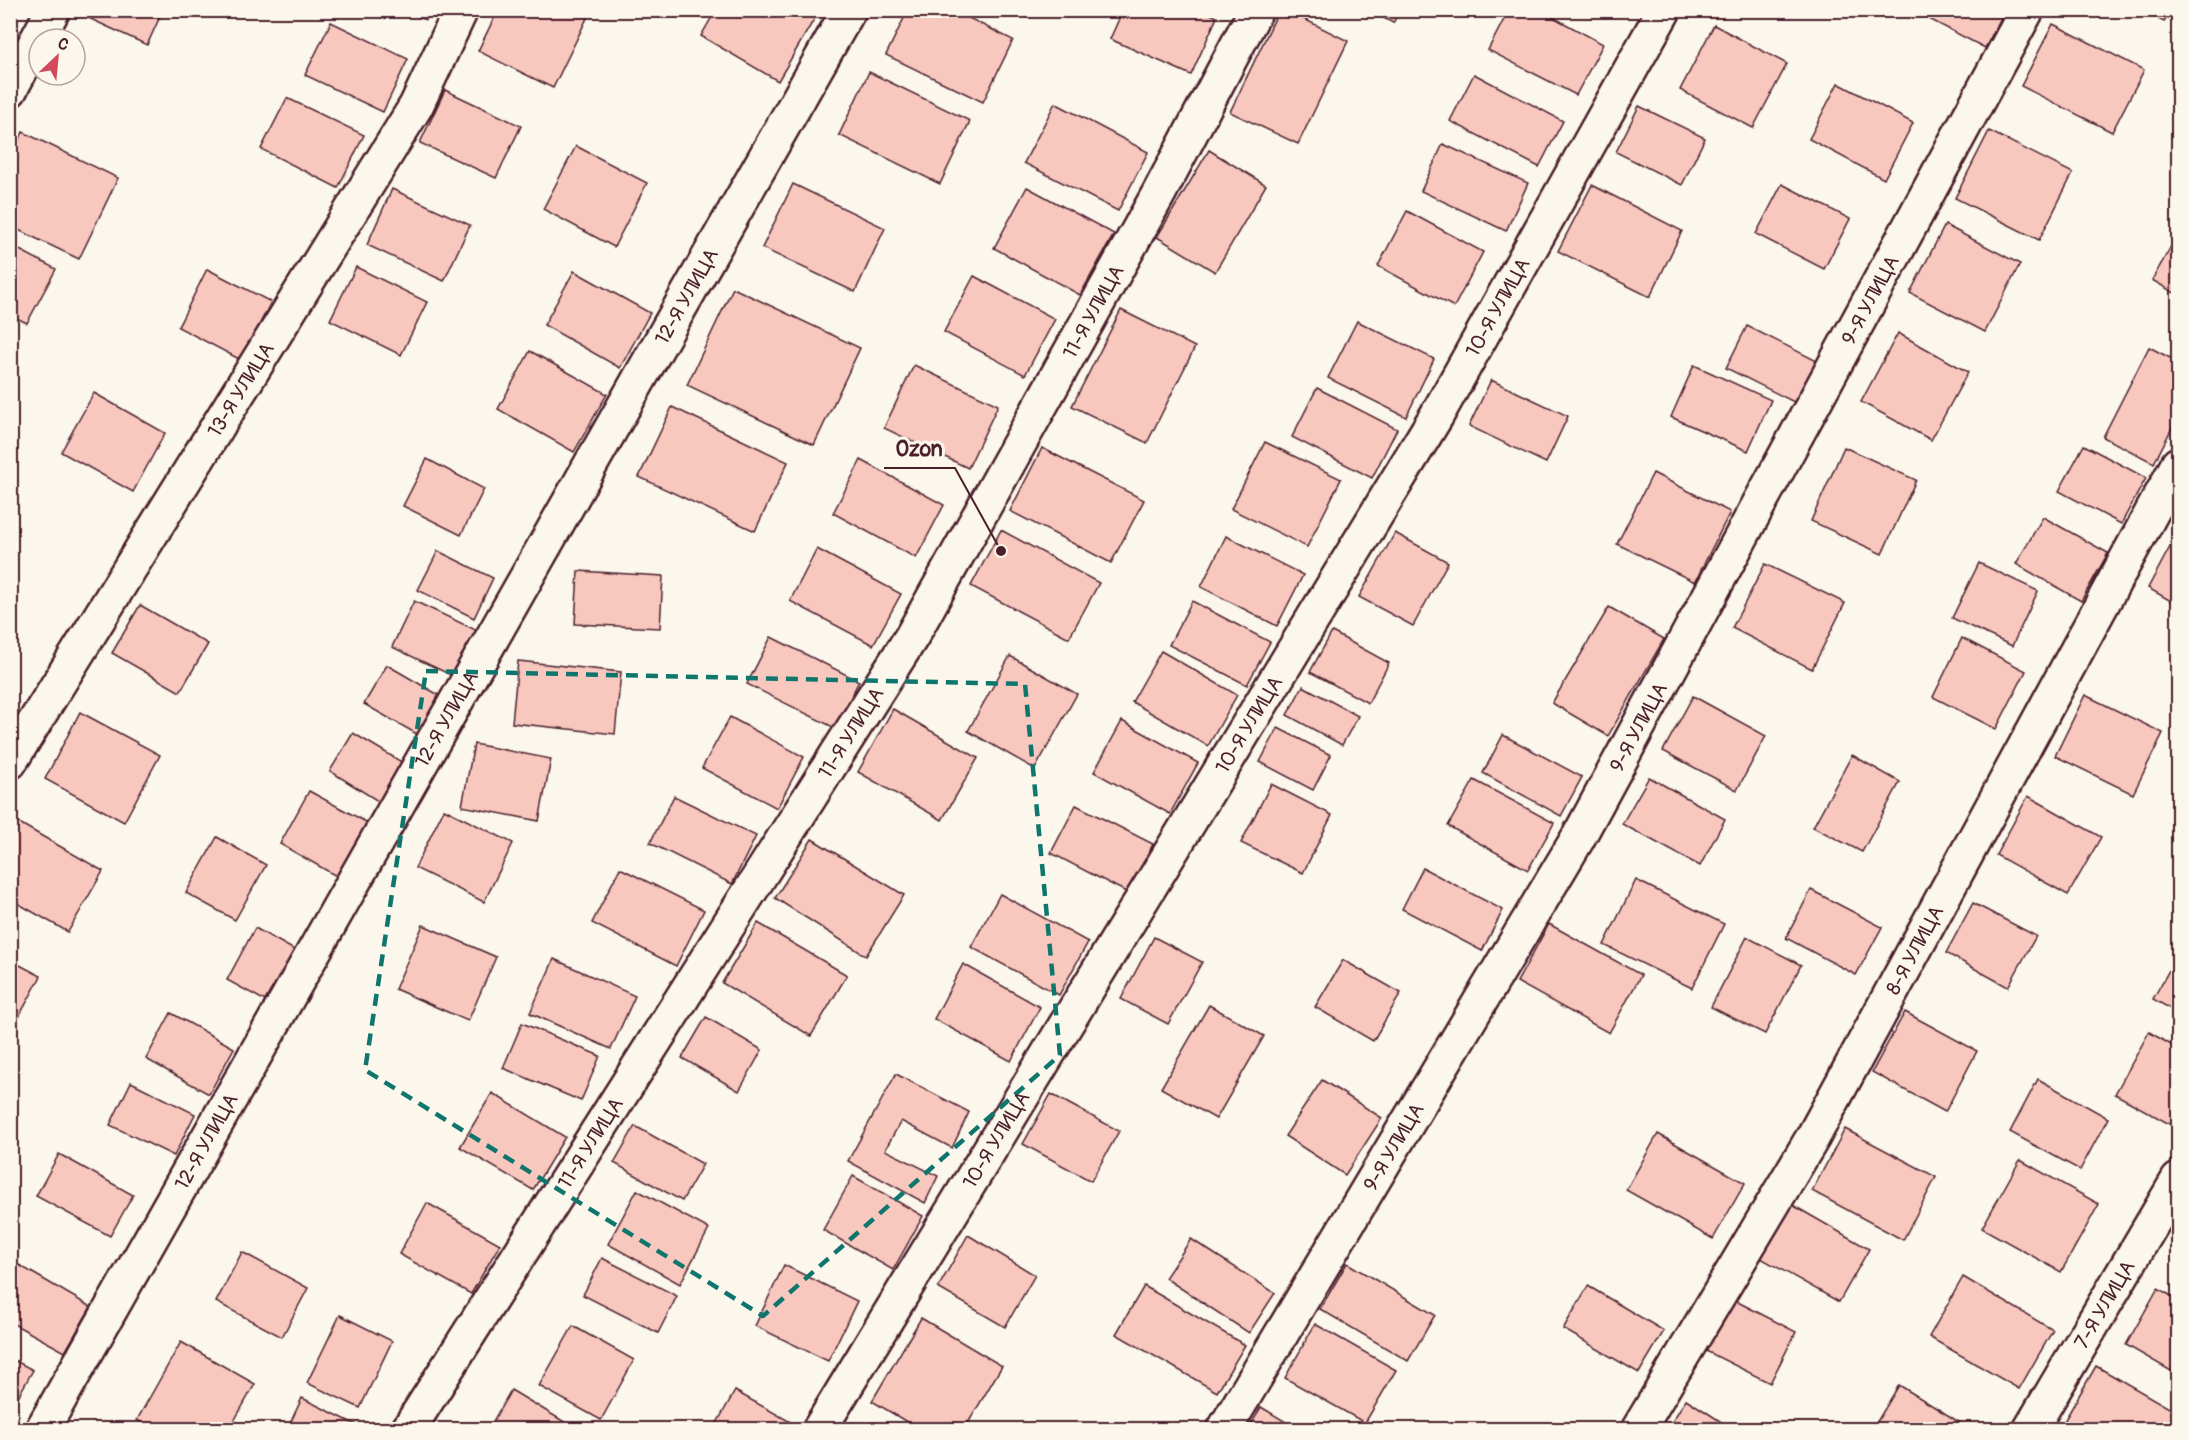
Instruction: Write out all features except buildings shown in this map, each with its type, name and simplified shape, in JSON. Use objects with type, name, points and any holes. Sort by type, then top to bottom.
[{"type":"street","points":[[10,90],[53,10]]},
{"type":"street","name":"13-Я УЛИЦА","points":[[10,762],[416,106],[461,10]]},
{"type":"street","name":"12-Я УЛИЦА","points":[[42,1430],[849,10]]},
{"type":"street","name":"11-Я УЛИЦА","points":[[408,1430],[912,636],[1158,195],[1256,10]]},
{"type":"street","name":"10-Я УЛИЦА","points":[[819,1430],[1437,415],[1664,10]]},
{"type":"street","name":"9-Я УЛИЦА","points":[[1224,1430],[1578,838],[2027,10]]},
{"type":"street","name":"8-Я УЛИЦА","points":[[1638,1430],[1813,1137],[2178,464]]},
{"type":"street","name":"7-Я УЛИЦА","points":[[2030,1430],[2178,1180]]},
{"type":"highlighted area","points":[[426,671],[1025,684],[1060,1055],[763,1316],[365,1070]]},
{"type":"place","name":"Ozon","points":[[1001,551]]}]
